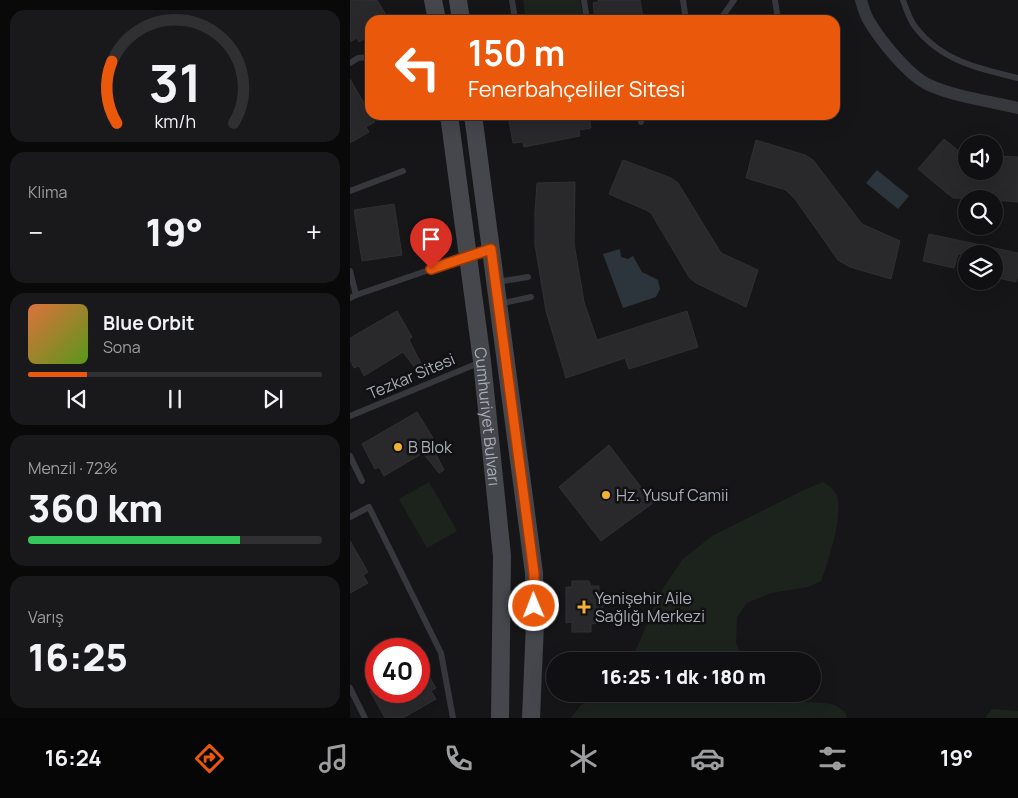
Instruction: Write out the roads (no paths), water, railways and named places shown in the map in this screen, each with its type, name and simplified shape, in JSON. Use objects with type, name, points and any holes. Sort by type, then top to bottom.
[{"type":"street","points":[[433,0],[435,15]]},
{"type":"street","points":[[458,0],[460,15]]},
{"type":"street","points":[[861,0],[868,20],[886,45],[906,67],[927,84],[950,92],[1018,108]]},
{"type":"street","name":"Cumhuriyet Bulvarı","points":[[451,120],[482,361],[502,556],[500,718]]},
{"type":"street","name":"Cumhuriyet Bulvarı","points":[[474,120],[534,573],[535,623],[531,718]]},
{"type":"street","points":[[469,256],[491,249]]},
{"type":"lane","points":[[512,0],[514,15]]},
{"type":"lane","points":[[584,0],[586,15]]},
{"type":"lane","points":[[682,0],[685,15]]},
{"type":"lane","points":[[723,15],[734,0]]},
{"type":"lane","points":[[775,0],[777,15]]},
{"type":"lane","points":[[903,0],[915,27],[940,51],[970,66],[1018,78]]},
{"type":"lane","points":[[350,63],[358,58],[365,57]]},
{"type":"lane","points":[[350,191],[403,171]]},
{"type":"lane","points":[[350,271],[353,296],[469,256]]},
{"type":"lane","points":[[495,282],[528,277]]},
{"type":"lane","points":[[498,304],[531,297]]},
{"type":"lane","name":"Tezkar Sitesi","points":[[350,416],[482,361]]},
{"type":"lane","points":[[350,456],[362,481]]},
{"type":"lane","points":[[350,517],[369,507],[440,652],[453,718]]},
{"type":"lane","points":[[350,688],[365,718]]},
{"type":"place","name":"B Blok","points":[[398,447]]},
{"type":"place","name":"Hz. Yusuf Camii","points":[[606,495]]},
{"type":"place","name":"Yenişehir Aile Sağlığı Merkezi","points":[[584,607]]}]
